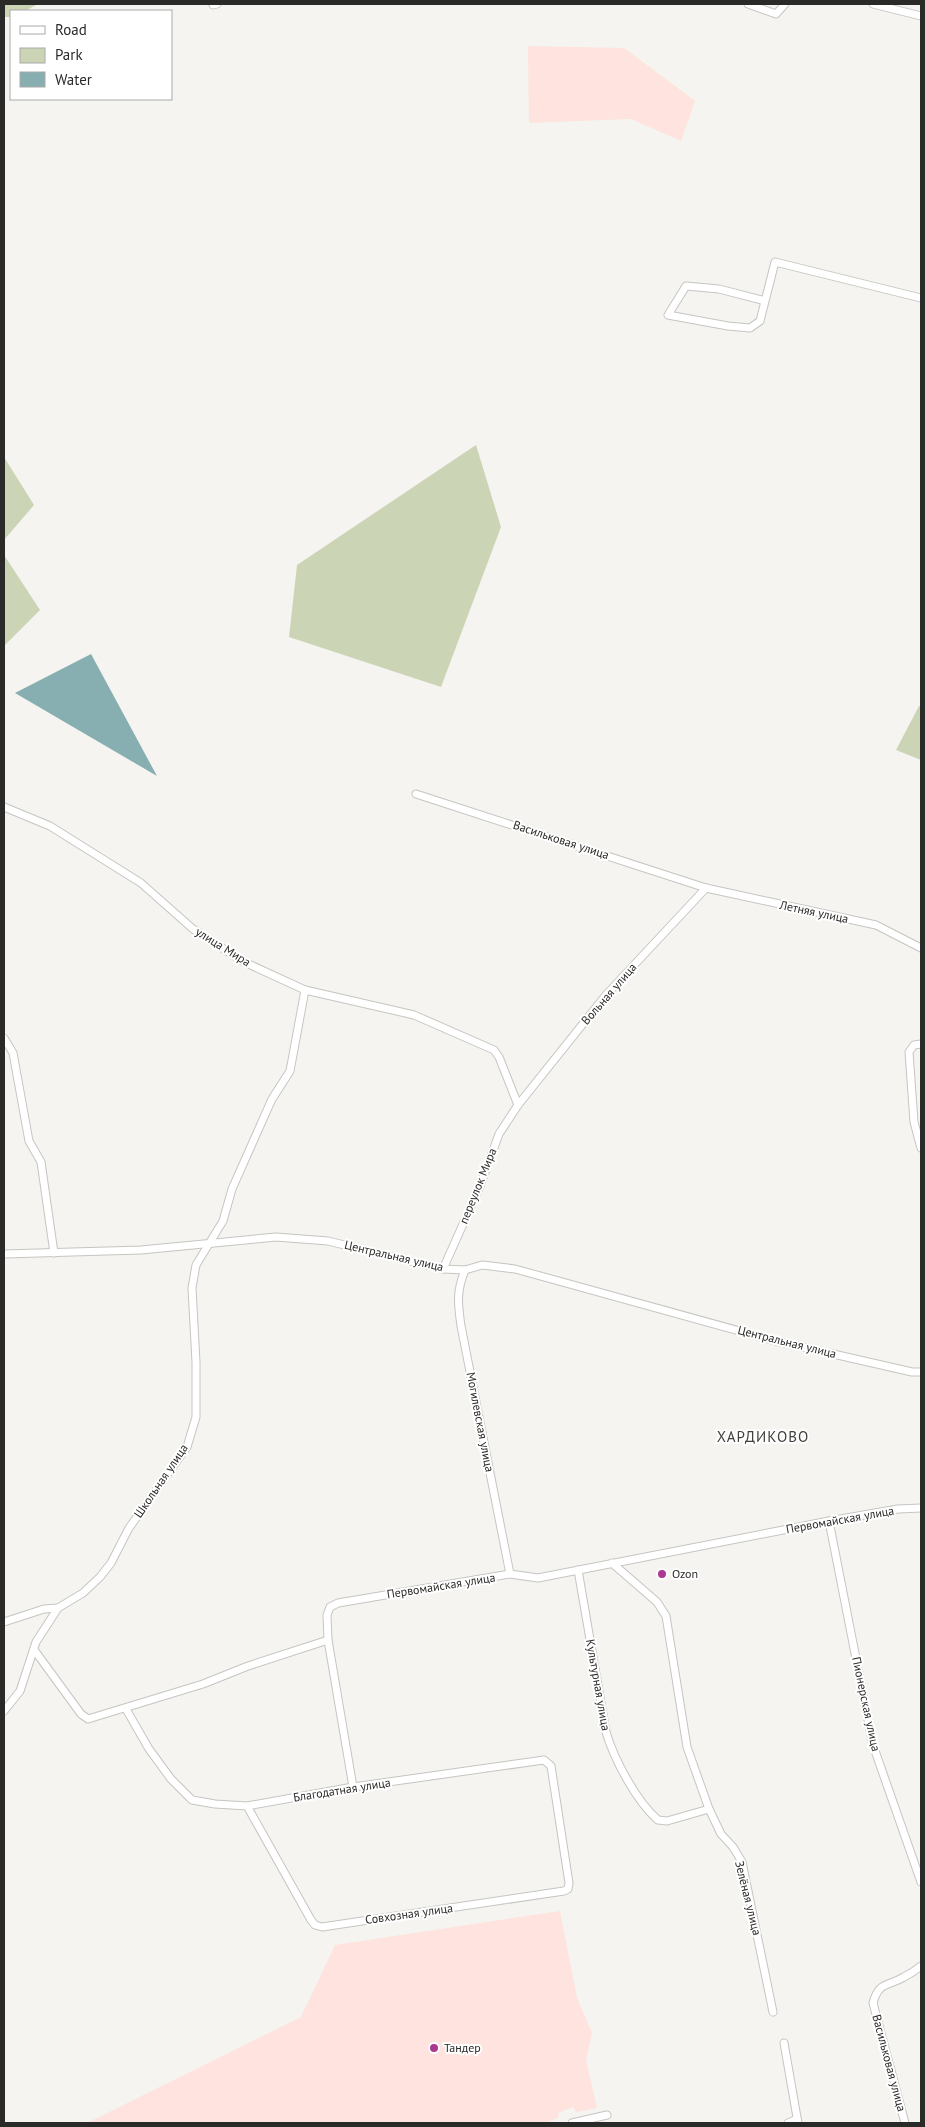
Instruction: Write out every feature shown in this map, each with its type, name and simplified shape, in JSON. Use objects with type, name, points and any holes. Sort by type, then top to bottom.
[{"type":"street","points":[[748,4],[776,14],[785,4]]},
{"type":"street","points":[[873,4],[921,16]]},
{"type":"street","points":[[765,301],[719,289],[686,286],[668,315],[750,328],[760,321],[776,262],[921,298]]},
{"type":"street","name":"Васильковая улица","points":[[416,794],[706,888]]},
{"type":"street","name":"улица Мира","points":[[4,807],[50,826],[141,883],[193,929],[242,961],[305,990],[414,1015],[494,1050],[499,1057],[518,1106]]},
{"type":"street","name":"Летняя улица","points":[[706,888],[876,925],[920,948]]},
{"type":"street","name":"Вольная улица","points":[[518,1106],[606,995],[706,888]]},
{"type":"street","name":"Школьная улица","points":[[4,1622],[44,1609],[58,1608],[82,1593],[100,1577],[111,1563],[129,1528],[187,1447],[196,1417],[196,1362],[192,1288],[196,1265],[222,1221],[232,1189],[272,1099],[290,1071],[305,990]]},
{"type":"street","points":[[4,1038],[13,1053],[29,1141],[41,1162],[54,1253]]},
{"type":"street","points":[[921,1044],[912,1047],[909,1052],[914,1122],[921,1148]]},
{"type":"street","name":"переулок Мира","points":[[443,1269],[480,1186],[499,1134],[518,1106]]},
{"type":"street","name":"Центральная улица","points":[[4,1254],[141,1250],[276,1237],[328,1240],[443,1269],[465,1270],[482,1264],[515,1269],[772,1340],[912,1372],[921,1372]]},
{"type":"street","name":"Могилевская улица","points":[[465,1270],[457,1298],[461,1326],[510,1574]]},
{"type":"street","name":"Первомайская улица","points":[[353,1787],[328,1640],[327,1615],[330,1607],[338,1603],[510,1574],[538,1578],[829,1521],[898,1509],[921,1508]]},
{"type":"street","name":"Пионерская улица","points":[[829,1521],[874,1745],[921,1882]]},
{"type":"street","name":"Зелёная улица","points":[[612,1563],[657,1602],[666,1616],[681,1718],[693,1764],[709,1809],[721,1834],[733,1847],[742,1862],[773,2012]]},
{"type":"street","name":"Культурная улица","points":[[578,1570],[610,1748],[637,1795],[651,1814],[658,1820],[666,1821],[709,1809]]},
{"type":"street","points":[[4,1711],[20,1691],[35,1651],[36,1642],[58,1608]]},
{"type":"street","points":[[35,1651],[81,1714],[88,1719],[328,1640]]},
{"type":"street","name":"Благодатная улица","points":[[126,1708],[149,1749],[165,1772],[192,1800],[247,1806],[353,1787],[544,1760],[551,1766],[559,1818]]},
{"type":"street","name":"Совхозная улица","points":[[247,1806],[310,1920],[322,1928],[564,1891],[568,1889],[569,1884],[559,1818]]},
{"type":"street","name":"Васильковая улица","points":[[905,2123],[873,2003],[880,1986],[904,1978],[921,1966]]},
{"type":"street","points":[[784,2043],[798,2121],[788,2123]]},
{"type":"street","points":[[572,2123],[607,2115]]},
{"type":"shaded area","points":[[528,46],[624,48],[695,101],[681,141],[631,119],[529,123]]},
{"type":"shaded area","points":[[560,1911],[577,1998],[592,2033],[586,2060],[597,2108],[576,2112],[573,2107],[558,2113],[559,2117],[546,2123],[87,2123],[301,2017],[335,1945]]},
{"type":"green space","points":[[4,4],[38,4],[27,10],[10,10],[10,17],[4,17]]},
{"type":"green space","points":[[476,445],[501,527],[441,687],[289,637],[297,565]]},
{"type":"green space","points":[[4,457],[34,505],[4,540]]},
{"type":"green space","points":[[4,555],[40,610],[4,646]]},
{"type":"green space","points":[[919,706],[921,707],[921,760],[896,750]]},
{"type":"water","points":[[91,654],[157,776],[15,693]]},
{"type":"place","name":"Ozon","points":[[662,1574]]},
{"type":"place","name":"Тандер","points":[[434,2048]]},
{"type":"district","name":"ХАРДИКОВО","points":[[763,1437]]}]
